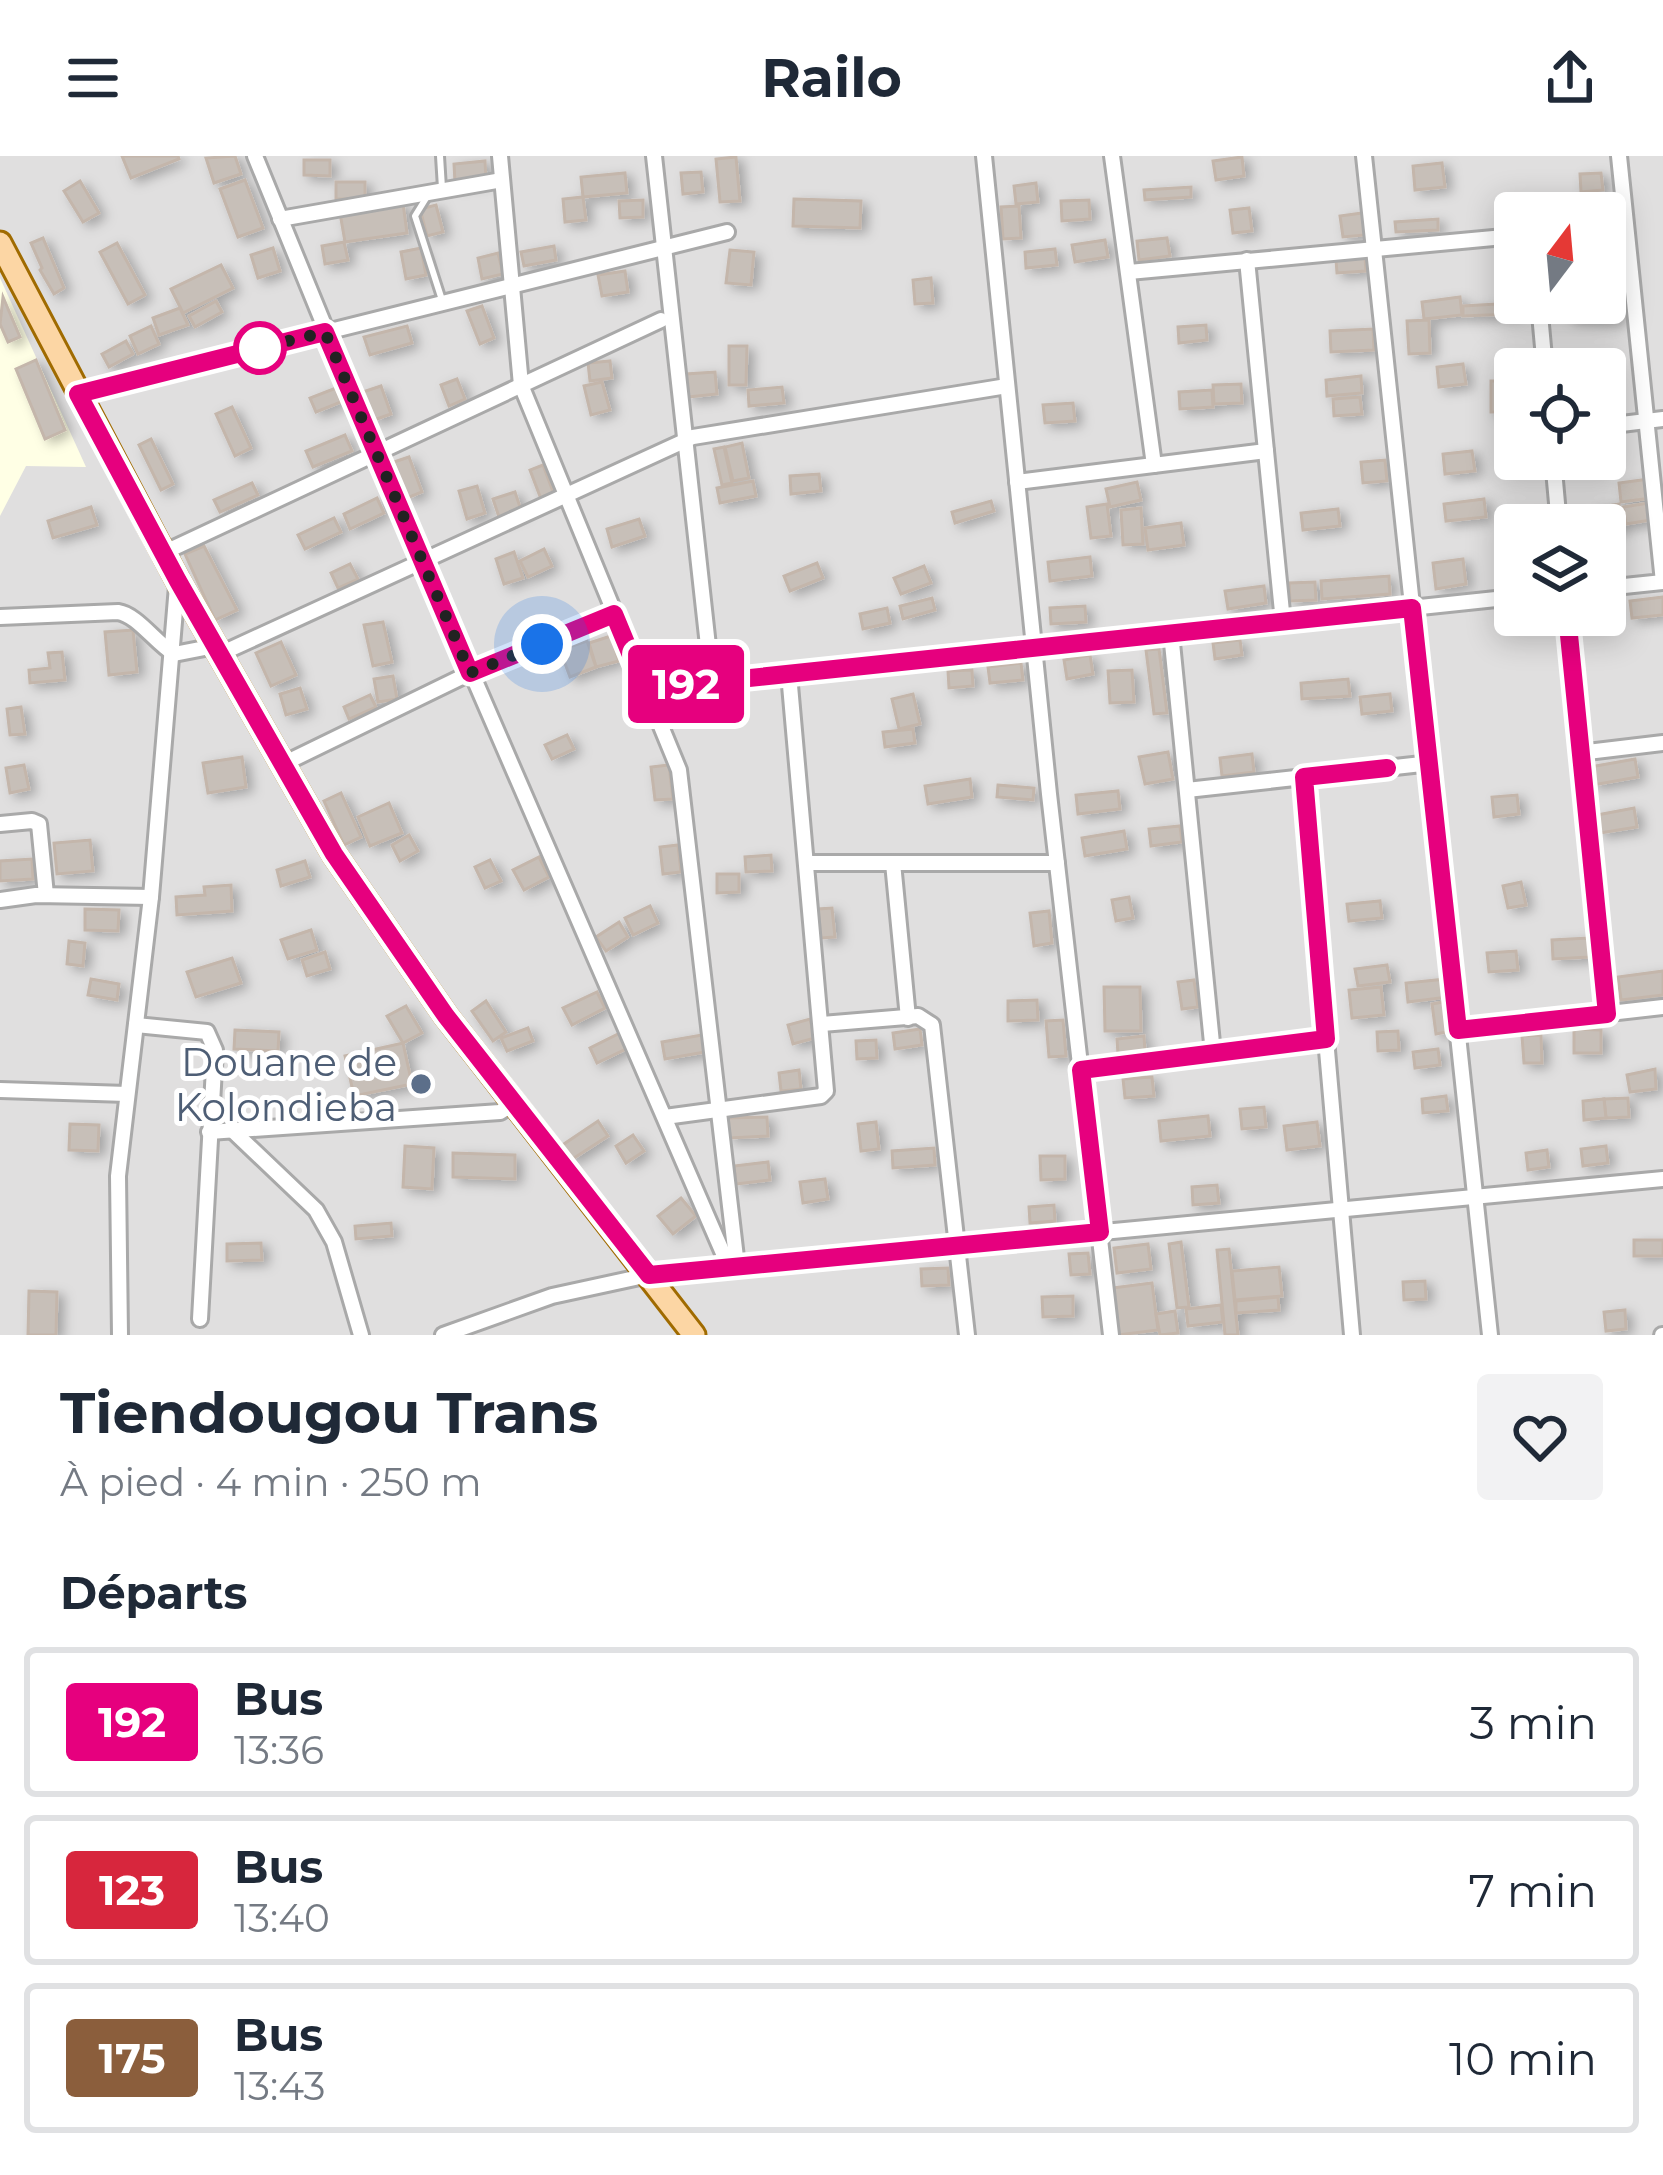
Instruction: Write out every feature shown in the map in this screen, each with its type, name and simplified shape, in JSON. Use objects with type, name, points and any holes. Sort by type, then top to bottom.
[{"type":"main road","points":[[0,242],[178,581],[347,872],[446,1016],[694,1335]]},
{"type":"street","points":[[255,156],[470,673],[733,1267]]},
{"type":"street","points":[[500,156],[521,386],[679,770],[733,1267]]},
{"type":"street","points":[[654,156],[712,682]]},
{"type":"street","points":[[984,156],[1057,863],[1112,1335]]},
{"type":"street","points":[[1112,156],[1154,465]]},
{"type":"street","points":[[1364,156],[1490,1335]]},
{"type":"street","points":[[1619,156],[1623,192]]},
{"type":"street","points":[[280,219],[502,180]]},
{"type":"street","points":[[1626,226],[1663,582],[1626,586]]},
{"type":"street","points":[[78,394],[727,232]]},
{"type":"street","points":[[1129,272],[1494,238]]},
{"type":"street","points":[[1247,260],[1283,622]]},
{"type":"street","points":[[163,553],[661,320]]},
{"type":"street","points":[[0,617],[128,613],[152,640],[174,654],[217,650],[685,441],[1007,386]]},
{"type":"street","points":[[1626,423],[1663,419]]},
{"type":"street","points":[[1017,482],[1266,451]]},
{"type":"street","points":[[120,1335],[118,1176],[152,897],[178,581]]},
{"type":"street","points":[[645,689],[1494,600]]},
{"type":"street","points":[[283,764],[470,673],[614,614]]},
{"type":"street","points":[[1171,634],[1213,1053]]},
{"type":"street","points":[[1569,636],[1607,1014]]},
{"type":"street","points":[[665,1117],[821,1096],[828,1082],[789,674]]},
{"type":"street","points":[[1580,753],[1663,743]]},
{"type":"street","points":[[1187,790],[1430,764]]},
{"type":"street","points":[[1304,777],[1352,1335]]},
{"type":"street","points":[[0,824],[39,824],[46,896]]},
{"type":"street","points":[[807,862],[1057,863]]},
{"type":"street","points":[[893,863],[908,1018]]},
{"type":"street","points":[[0,900],[152,897]]},
{"type":"street","points":[[1458,1030],[1663,1007]]},
{"type":"street","points":[[822,1024],[927,1018],[935,1032],[967,1335]]},
{"type":"street","points":[[136,1025],[206,1031],[212,1039],[200,1318]]},
{"type":"street","points":[[1081,1070],[1326,1039]]},
{"type":"street","points":[[0,1090],[127,1094]]},
{"type":"street","points":[[209,1132],[500,1112],[514,1103]]},
{"type":"street","points":[[232,1130],[316,1210],[334,1242],[361,1335]]},
{"type":"street","points":[[443,1335],[552,1296],[649,1275],[1663,1179]]},
{"type":"lane","points":[[440,156],[436,192],[415,216],[442,303]]},
{"type":"shaded area","points":[[0,156],[1663,156],[1663,1335],[0,1335]]},
{"type":"shaded area","points":[[0,278],[86,467],[26,466],[0,516]]},
{"type":"building","points":[[122,156],[178,156],[179,159],[131,178]]},
{"type":"building","points":[[235,156],[241,174],[214,183],[206,158]]},
{"type":"building","points":[[736,157],[740,201],[720,202],[716,159]]},
{"type":"building","points":[[1242,157],[1244,176],[1216,180],[1213,161]]},
{"type":"building","points":[[304,160],[330,160],[330,176],[304,175]]},
{"type":"building","points":[[485,161],[486,180],[455,183],[454,164]]},
{"type":"building","points":[[1442,163],[1445,187],[1415,190],[1413,166]]},
{"type":"building","points":[[701,172],[703,192],[683,194],[681,173]]},
{"type":"building","points":[[625,173],[627,193],[583,197],[581,177]]},
{"type":"building","points":[[1601,173],[1603,190],[1581,192],[1580,174]]},
{"type":"building","points":[[245,180],[263,228],[238,237],[220,189]]},
{"type":"building","points":[[80,181],[99,213],[83,222],[64,191]]},
{"type":"building","points":[[336,182],[365,182],[365,199],[336,199]]},
{"type":"building","points":[[1036,183],[1038,202],[1016,204],[1014,186]]},
{"type":"building","points":[[1191,187],[1191,197],[1145,200],[1144,190]]},
{"type":"building","points":[[583,197],[586,220],[565,222],[563,199]]},
{"type":"building","points":[[794,199],[861,201],[860,228],[793,226]]},
{"type":"building","points":[[643,200],[643,217],[620,218],[619,201]]},
{"type":"building","points":[[1089,200],[1090,219],[1062,221],[1061,201]]},
{"type":"building","points":[[403,203],[407,233],[345,242],[340,213]]},
{"type":"building","points":[[436,205],[443,232],[427,236],[420,209]]},
{"type":"building","points":[[1019,206],[1021,238],[1003,239],[1001,207]]},
{"type":"building","points":[[1249,208],[1252,231],[1233,233],[1230,210]]},
{"type":"building","points":[[1362,213],[1365,235],[1343,237],[1340,216]]},
{"type":"building","points":[[1438,219],[1438,230],[1396,232],[1395,222]]},
{"type":"building","points":[[43,238],[64,288],[54,294],[31,243]]},
{"type":"building","points":[[1167,238],[1170,256],[1139,260],[1137,241]]},
{"type":"building","points":[[1105,240],[1108,257],[1075,262],[1072,245]]},
{"type":"building","points":[[344,242],[348,260],[325,264],[322,246]]},
{"type":"building","points":[[117,243],[145,295],[128,304],[100,252]]},
{"type":"building","points":[[554,246],[556,260],[524,266],[521,252]]},
{"type":"building","points":[[273,248],[280,271],[258,278],[251,255]]},
{"type":"building","points":[[421,248],[426,275],[406,279],[401,252]]},
{"type":"building","points":[[1055,249],[1057,265],[1026,268],[1025,252]]},
{"type":"building","points":[[730,250],[754,252],[751,285],[726,283]]},
{"type":"building","points":[[498,253],[503,274],[482,279],[478,258]]},
{"type":"building","points":[[1365,258],[1366,271],[1337,273],[1336,260]]},
{"type":"building","points":[[221,265],[233,288],[183,313],[171,289]]},
{"type":"building","points":[[625,271],[628,292],[602,296],[598,275]]},
{"type":"building","points":[[931,278],[933,303],[915,304],[913,280]]},
{"type":"building","points":[[3,297],[20,337],[8,342],[0,324]]},
{"type":"building","points":[[1460,297],[1462,315],[1424,319],[1422,302]]},
{"type":"building","points":[[216,301],[222,312],[195,327],[189,316]]},
{"type":"building","points":[[1494,304],[1494,315],[1463,316],[1463,306]]},
{"type":"building","points":[[482,306],[494,338],[480,344],[467,311]]},
{"type":"building","points":[[180,308],[188,325],[159,335],[153,318]]},
{"type":"building","points":[[1429,320],[1430,353],[1409,354],[1407,321]]},
{"type":"building","points":[[1206,325],[1207,340],[1179,343],[1178,327]]},
{"type":"building","points":[[151,326],[159,344],[138,354],[130,336]]},
{"type":"building","points":[[407,326],[412,343],[370,355],[364,337]]},
{"type":"building","points":[[1373,329],[1374,350],[1331,352],[1330,331]]},
{"type":"building","points":[[126,341],[133,354],[109,367],[102,354]]},
{"type":"building","points":[[729,346],[747,346],[746,385],[729,385]]},
{"type":"building","points":[[36,360],[65,430],[45,439],[16,369]]},
{"type":"building","points":[[610,361],[612,378],[590,381],[588,363]]},
{"type":"building","points":[[1463,364],[1466,384],[1439,387],[1437,367]]},
{"type":"building","points":[[715,372],[717,394],[688,397],[686,374]]},
{"type":"building","points":[[1361,376],[1362,393],[1327,396],[1326,380]]},
{"type":"building","points":[[457,379],[465,399],[449,406],[441,385]]},
{"type":"building","points":[[1491,381],[1494,381],[1494,412]]},
{"type":"building","points":[[602,382],[610,410],[591,415],[584,386]]},
{"type":"building","points":[[1241,384],[1242,403],[1214,404],[1213,385]]},
{"type":"building","points":[[381,386],[391,414],[374,420],[363,392]]},
{"type":"building","points":[[782,387],[784,403],[749,406],[748,390]]},
{"type":"building","points":[[336,388],[341,402],[316,412],[310,398]]},
{"type":"building","points":[[1212,390],[1213,407],[1180,409],[1179,392]]},
{"type":"building","points":[[1360,397],[1362,414],[1334,416],[1333,399]]},
{"type":"building","points":[[1073,403],[1075,421],[1045,423],[1043,405]]},
{"type":"building","points":[[232,407],[251,448],[235,456],[216,414]]},
{"type":"building","points":[[345,435],[352,451],[313,467],[306,451]]},
{"type":"building","points":[[151,439],[173,484],[161,490],[139,445]]},
{"type":"building","points":[[742,443],[749,478],[733,481],[725,447]]},
{"type":"building","points":[[724,447],[732,483],[722,485],[714,449]]},
{"type":"building","points":[[1472,451],[1475,471],[1445,474],[1443,454]]},
{"type":"building","points":[[409,457],[422,492],[407,498],[394,462]]},
{"type":"building","points":[[1385,460],[1387,481],[1363,483],[1361,462]]},
{"type":"building","points":[[543,465],[554,494],[541,499],[530,470]]},
{"type":"building","points":[[819,474],[821,491],[791,494],[790,476]]},
{"type":"building","points":[[1649,479],[1652,498],[1621,502],[1619,483]]},
{"type":"building","points":[[753,481],[756,496],[720,503],[717,488]]},
{"type":"building","points":[[1137,482],[1141,500],[1110,507],[1106,489]]},
{"type":"building","points":[[252,483],[258,495],[220,512],[214,500]]},
{"type":"building","points":[[477,486],[485,513],[467,519],[459,491]]},
{"type":"building","points":[[515,492],[521,510],[499,517],[493,499]]},
{"type":"building","points":[[377,498],[384,513],[350,529],[344,514]]},
{"type":"building","points":[[1484,499],[1486,517],[1446,521],[1444,504]]},
{"type":"building","points":[[991,501],[994,511],[955,523],[952,512]]},
{"type":"building","points":[[1649,503],[1651,520],[1626,524],[1626,507]]},
{"type":"building","points":[[1107,504],[1111,536],[1091,538],[1087,507]]},
{"type":"building","points":[[91,507],[97,525],[53,538],[48,521]]},
{"type":"building","points":[[1141,508],[1143,544],[1123,545],[1121,510]]},
{"type":"building","points":[[1338,509],[1340,526],[1303,530],[1301,513]]},
{"type":"building","points":[[334,518],[341,532],[305,549],[298,535]]},
{"type":"building","points":[[639,519],[645,536],[612,547],[607,529]]},
{"type":"building","points":[[1181,523],[1184,545],[1148,550],[1145,528]]},
{"type":"building","points":[[204,546],[237,610],[215,620],[185,554]]},
{"type":"building","points":[[544,549],[552,566],[528,577],[520,561]]},
{"type":"building","points":[[514,552],[523,578],[504,584],[496,559]]},
{"type":"building","points":[[1090,557],[1092,576],[1050,581],[1048,562]]},
{"type":"building","points":[[1463,559],[1466,584],[1436,589],[1433,563]]},
{"type":"building","points":[[817,563],[823,578],[790,591],[784,576]]},
{"type":"building","points":[[350,564],[358,579],[338,588],[331,573]]},
{"type":"building","points":[[924,566],[931,583],[901,594],[894,578]]},
{"type":"building","points":[[1389,576],[1390,594],[1322,599],[1321,581]]},
{"type":"building","points":[[1315,582],[1316,600],[1290,601],[1289,583]]},
{"type":"building","points":[[1264,586],[1266,603],[1228,609],[1225,591]]},
{"type":"building","points":[[1663,597],[1663,615],[1632,618],[1630,601]]},
{"type":"building","points":[[932,598],[935,610],[903,619],[900,606]]},
{"type":"building","points":[[1085,606],[1086,622],[1051,624],[1050,608]]},
{"type":"building","points":[[887,608],[890,623],[863,629],[860,614]]},
{"type":"building","points":[[383,622],[392,662],[373,666],[364,625]]},
{"type":"building","points":[[133,630],[137,672],[109,675],[105,632]]},
{"type":"building","points":[[611,636],[619,661],[596,667],[589,643]]},
{"type":"building","points":[[1240,640],[1242,655],[1215,659],[1213,643]]},
{"type":"building","points":[[587,641],[596,667],[570,677],[560,650]]},
{"type":"building","points":[[281,642],[296,675],[271,686],[256,653]]},
{"type":"building","points":[[1159,649],[1167,713],[1154,714],[1146,650]]},
{"type":"building","points":[[62,652],[65,680],[30,683],[29,670],[50,668],[48,653]]},
{"type":"building","points":[[1090,655],[1093,674],[1067,679],[1064,660]]},
{"type":"building","points":[[1021,663],[1023,680],[990,683],[988,667]]},
{"type":"building","points":[[972,670],[973,686],[949,688],[948,671]]},
{"type":"building","points":[[1132,670],[1134,702],[1110,703],[1108,671]]},
{"type":"building","points":[[393,676],[397,699],[378,702],[374,679]]},
{"type":"building","points":[[1348,679],[1350,696],[1302,699],[1301,683]]},
{"type":"building","points":[[300,688],[307,709],[286,715],[280,694]]},
{"type":"building","points":[[913,694],[920,724],[899,729],[892,699]]},
{"type":"building","points":[[1390,694],[1392,711],[1362,714],[1360,697]]},
{"type":"building","points":[[370,695],[376,707],[349,719],[344,707]]},
{"type":"building","points":[[21,707],[25,734],[10,735],[7,709]]},
{"type":"building","points":[[913,729],[915,743],[885,747],[883,732]]},
{"type":"building","points":[[567,735],[574,749],[552,759],[545,745]]},
{"type":"building","points":[[1168,752],[1173,779],[1145,784],[1139,757]]},
{"type":"building","points":[[1252,754],[1254,772],[1222,776],[1220,758]]},
{"type":"building","points":[[242,757],[246,787],[208,793],[203,763]]},
{"type":"building","points":[[1635,759],[1638,777],[1593,785],[1590,767]]},
{"type":"building","points":[[24,765],[29,789],[10,793],[6,768]]},
{"type":"building","points":[[669,765],[673,799],[655,800],[651,767]]},
{"type":"building","points":[[970,779],[972,797],[928,804],[925,786]]},
{"type":"building","points":[[998,785],[1034,788],[1033,800],[997,797]]},
{"type":"building","points":[[1118,791],[1120,809],[1078,814],[1076,795]]},
{"type":"building","points":[[341,793],[361,837],[344,845],[324,801]]},
{"type":"building","points":[[1517,795],[1519,814],[1494,817],[1492,797]]},
{"type":"building","points":[[389,803],[402,833],[370,846],[358,817]]},
{"type":"building","points":[[1634,808],[1637,827],[1600,833],[1597,815]]},
{"type":"building","points":[[1180,826],[1182,842],[1151,846],[1149,829]]},
{"type":"building","points":[[1124,831],[1127,849],[1085,856],[1082,838]]},
{"type":"building","points":[[409,835],[418,851],[400,861],[392,845]]},
{"type":"building","points":[[90,840],[93,871],[57,874],[54,843]]},
{"type":"building","points":[[678,845],[681,872],[663,874],[660,847]]},
{"type":"building","points":[[771,855],[772,871],[746,872],[745,857]]},
{"type":"building","points":[[539,857],[549,877],[524,890],[513,870]]},
{"type":"building","points":[[32,859],[33,879],[0,881],[0,861]]},
{"type":"building","points":[[490,860],[501,881],[485,888],[475,867]]},
{"type":"building","points":[[305,861],[310,877],[281,886],[277,870]]},
{"type":"building","points":[[717,874],[739,874],[739,892],[717,893]]},
{"type":"building","points":[[1521,882],[1526,905],[1508,908],[1503,886]]},
{"type":"building","points":[[231,885],[232,911],[177,915],[176,897],[205,895],[204,887]]},
{"type":"building","points":[[1129,897],[1133,918],[1116,921],[1112,900]]},
{"type":"building","points":[[1380,901],[1382,918],[1349,921],[1347,904]]},
{"type":"building","points":[[650,906],[658,923],[633,935],[625,918]]},
{"type":"building","points":[[832,908],[835,937],[821,938],[818,909]]},
{"type":"building","points":[[85,909],[119,910],[118,931],[85,930]]},
{"type":"building","points":[[1049,911],[1052,943],[1034,946],[1030,913]]},
{"type":"building","points":[[619,922],[628,937],[606,951],[596,937]]},
{"type":"building","points":[[311,930],[317,950],[288,959],[281,940]]},
{"type":"building","points":[[1588,938],[1590,957],[1553,959],[1552,940]]},
{"type":"building","points":[[69,941],[85,943],[83,966],[67,964]]},
{"type":"building","points":[[1516,951],[1518,970],[1489,972],[1487,953]]},
{"type":"building","points":[[325,952],[330,969],[307,976],[302,960]]},
{"type":"building","points":[[232,958],[241,983],[196,997],[187,972]]},
{"type":"building","points":[[1387,965],[1390,982],[1358,986],[1355,969]]},
{"type":"building","points":[[1663,971],[1663,995],[1621,1000],[1618,977]]},
{"type":"building","points":[[91,979],[119,984],[117,1000],[88,995]]},
{"type":"building","points":[[1446,979],[1448,997],[1408,1002],[1406,983]]},
{"type":"building","points":[[1194,980],[1198,1007],[1182,1009],[1178,982]]},
{"type":"building","points":[[1104,987],[1140,987],[1141,1031],[1105,1031]]},
{"type":"building","points":[[1381,987],[1384,1015],[1352,1018],[1349,990]]},
{"type":"building","points":[[597,992],[605,1008],[572,1025],[563,1008]]},
{"type":"building","points":[[1037,1000],[1038,1020],[1008,1021],[1008,1001]]},
{"type":"building","points":[[486,1001],[506,1032],[493,1041],[472,1011]]},
{"type":"building","points":[[1448,1001],[1452,1031],[1436,1034],[1432,1004]]},
{"type":"building","points":[[406,1006],[422,1033],[403,1043],[387,1016]]},
{"type":"building","points":[[810,1019],[815,1038],[793,1044],[788,1025]]},
{"type":"building","points":[[1063,1020],[1066,1056],[1049,1057],[1046,1021]]},
{"type":"building","points":[[528,1028],[533,1041],[507,1051],[501,1038]]},
{"type":"building","points":[[920,1029],[922,1045],[895,1049],[893,1033]]},
{"type":"building","points":[[1574,1029],[1601,1030],[1601,1053],[1574,1053]]},
{"type":"building","points":[[235,1030],[279,1032],[278,1051],[234,1049]]},
{"type":"building","points":[[1398,1031],[1399,1050],[1378,1051],[1377,1032]]},
{"type":"building","points":[[620,1033],[628,1048],[597,1063],[590,1048]]},
{"type":"building","points":[[702,1035],[705,1052],[665,1059],[662,1042]]},
{"type":"building","points":[[1541,1035],[1542,1063],[1524,1063],[1522,1036]]},
{"type":"building","points":[[1144,1036],[1145,1051],[1118,1054],[1117,1039]]},
{"type":"building","points":[[876,1040],[877,1058],[857,1059],[856,1041]]},
{"type":"building","points":[[403,1043],[412,1084],[354,1096],[345,1056]]},
{"type":"building","points":[[1438,1049],[1440,1065],[1415,1068],[1413,1052]]},
{"type":"building","points":[[1655,1069],[1656,1089],[1630,1092],[1627,1075]]},
{"type":"building","points":[[799,1070],[801,1089],[781,1091],[779,1073]]},
{"type":"building","points":[[1152,1077],[1154,1096],[1125,1098],[1123,1079]]},
{"type":"building","points":[[1446,1096],[1448,1111],[1423,1113],[1422,1099]]},
{"type":"building","points":[[1628,1098],[1629,1117],[1606,1118],[1604,1099]]},
{"type":"building","points":[[1604,1099],[1606,1118],[1584,1120],[1583,1101]]},
{"type":"building","points":[[1264,1107],[1266,1127],[1242,1129],[1240,1109]]},
{"type":"building","points":[[1208,1116],[1210,1136],[1161,1141],[1159,1121]]},
{"type":"building","points":[[767,1117],[768,1136],[729,1138],[727,1118]]},
{"type":"building","points":[[598,1121],[608,1136],[571,1160],[561,1146]]},
{"type":"building","points":[[876,1122],[879,1149],[861,1151],[858,1124]]},
{"type":"building","points":[[1317,1122],[1320,1146],[1287,1150],[1284,1126]]},
{"type":"building","points":[[70,1124],[99,1125],[98,1151],[69,1150]]},
{"type":"building","points":[[633,1135],[644,1151],[626,1163],[616,1146]]},
{"type":"building","points":[[405,1146],[434,1148],[432,1189],[403,1187]]},
{"type":"building","points":[[1606,1146],[1608,1163],[1583,1166],[1581,1149]]},
{"type":"building","points":[[934,1148],[935,1165],[893,1168],[892,1151]]},
{"type":"building","points":[[1547,1150],[1549,1167],[1528,1170],[1526,1153]]},
{"type":"building","points":[[453,1153],[515,1155],[515,1179],[453,1177]]},
{"type":"building","points":[[1040,1156],[1065,1156],[1065,1179],[1041,1180]]},
{"type":"building","points":[[768,1162],[770,1180],[736,1184],[734,1166]]},
{"type":"building","points":[[825,1179],[828,1199],[803,1203],[800,1182]]},
{"type":"building","points":[[1217,1185],[1219,1203],[1193,1205],[1192,1187]]},
{"type":"building","points":[[681,1198],[696,1216],[673,1234],[658,1216]]},
{"type":"building","points":[[1054,1205],[1055,1221],[1030,1223],[1029,1207]]},
{"type":"building","points":[[391,1223],[392,1236],[356,1239],[355,1226]]},
{"type":"building","points":[[1634,1240],[1663,1240],[1663,1256],[1634,1256]]},
{"type":"building","points":[[1181,1242],[1189,1307],[1177,1308],[1169,1244]]},
{"type":"building","points":[[261,1243],[262,1260],[227,1261],[227,1244]]},
{"type":"building","points":[[1148,1244],[1151,1269],[1117,1273],[1114,1248]]},
{"type":"building","points":[[1229,1249],[1238,1335],[1225,1335],[1217,1250]]},
{"type":"building","points":[[1088,1253],[1090,1274],[1071,1275],[1069,1254]]},
{"type":"building","points":[[1279,1267],[1282,1296],[1235,1300],[1232,1271]]},
{"type":"building","points":[[948,1268],[949,1285],[922,1286],[921,1269]]},
{"type":"building","points":[[1425,1281],[1426,1299],[1404,1300],[1403,1282]]},
{"type":"building","points":[[1152,1283],[1158,1330],[1118,1335],[1112,1288]]},
{"type":"building","points":[[29,1291],[57,1292],[56,1335],[28,1335]]},
{"type":"building","points":[[1073,1296],[1073,1316],[1043,1317],[1042,1297]]},
{"type":"building","points":[[1278,1297],[1279,1310],[1236,1313],[1236,1301]]},
{"type":"building","points":[[1221,1305],[1223,1322],[1188,1326],[1186,1309]]},
{"type":"building","points":[[1625,1310],[1626,1329],[1606,1331],[1604,1312]]},
{"type":"building","points":[[1175,1311],[1178,1333],[1160,1335],[1156,1314]]},
{"type":"bus line","name":"192","points":[[1387,768],[1304,777],[1326,1039],[1081,1070],[1100,1232],[649,1275],[446,1016],[334,854],[78,394],[325,332],[470,673],[614,614],[645,689],[1412,608],[1458,1030],[1607,1014],[1569,636]]},
{"type":"place","name":"Douane de Kolondieba","points":[[421,1084]]},
{"type":"route","points":[[260,348],[243,352],[325,332],[470,673],[542,644]]}]
